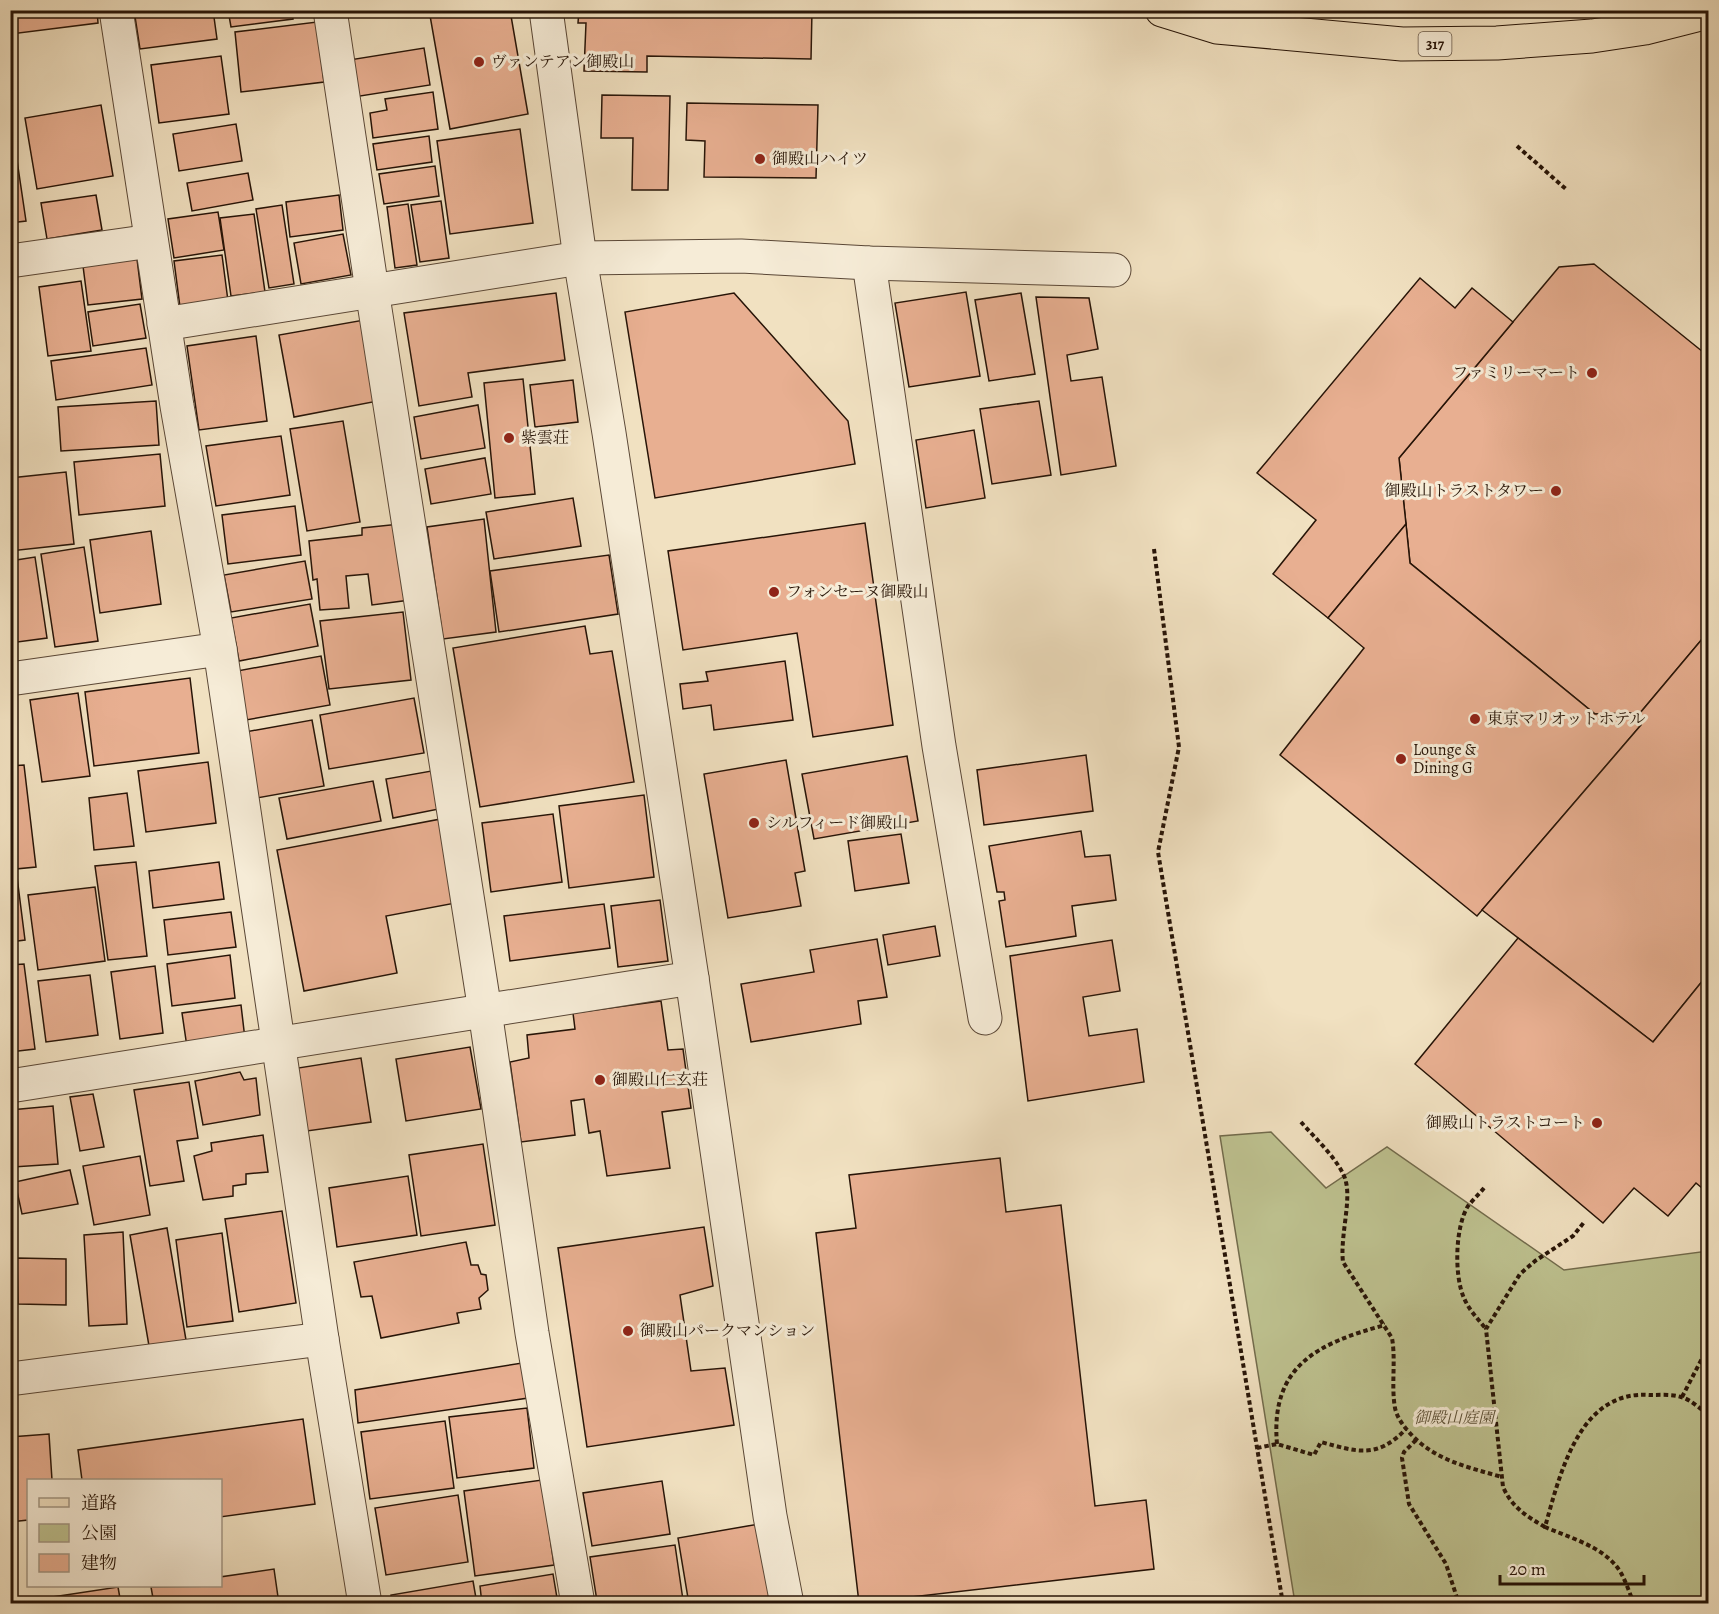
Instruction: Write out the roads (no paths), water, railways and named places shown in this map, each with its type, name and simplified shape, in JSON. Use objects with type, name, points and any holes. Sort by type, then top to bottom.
[{"type":"main road","name":"317","points":[[1162,10],[1217,27],[1402,44],[1497,43],[1592,36],[1645,28],[1708,12]]},
{"type":"street","points":[[116,10],[177,406],[220,649],[322,1339],[365,1604]]},
{"type":"street","points":[[330,10],[485,1011],[532,1333],[578,1604]]},
{"type":"street","points":[[546,10],[580,258],[692,978],[770,1516],[787,1604]]},
{"type":"street","points":[[10,261],[152,241]]},
{"type":"street","points":[[164,324],[580,258],[741,256],[869,263],[1114,270]]},
{"type":"street","points":[[869,263],[939,746],[985,1018]]},
{"type":"street","points":[[10,679],[220,649]]},
{"type":"street","points":[[10,1086],[692,978]]},
{"type":"street","points":[[10,1378],[322,1339]]},
{"type":"place","name":"ヴァンテアン御殿山","points":[[479,62]]},
{"type":"place","name":"御殿山ハイツ","points":[[760,159]]},
{"type":"place","name":"ファミリーマート","points":[[1592,373]]},
{"type":"place","name":"紫雲荘","points":[[509,438]]},
{"type":"place","name":"御殿山トラストタワー","points":[[1556,491]]},
{"type":"place","name":"フォンセーヌ御殿山","points":[[774,592]]},
{"type":"place","name":"東京マリオットホテル","points":[[1475,719]]},
{"type":"place","name":"Lounge & Dining G","points":[[1401,759]]},
{"type":"place","name":"シルフィード御殿山","points":[[754,823]]},
{"type":"place","name":"御殿山仁玄荘","points":[[600,1080]]},
{"type":"place","name":"御殿山トラストコート","points":[[1597,1123]]},
{"type":"place","name":"御殿山パークマンション","points":[[628,1331]]},
{"type":"park label","name":"御殿山庭園","points":[[1454,1418]]}]
